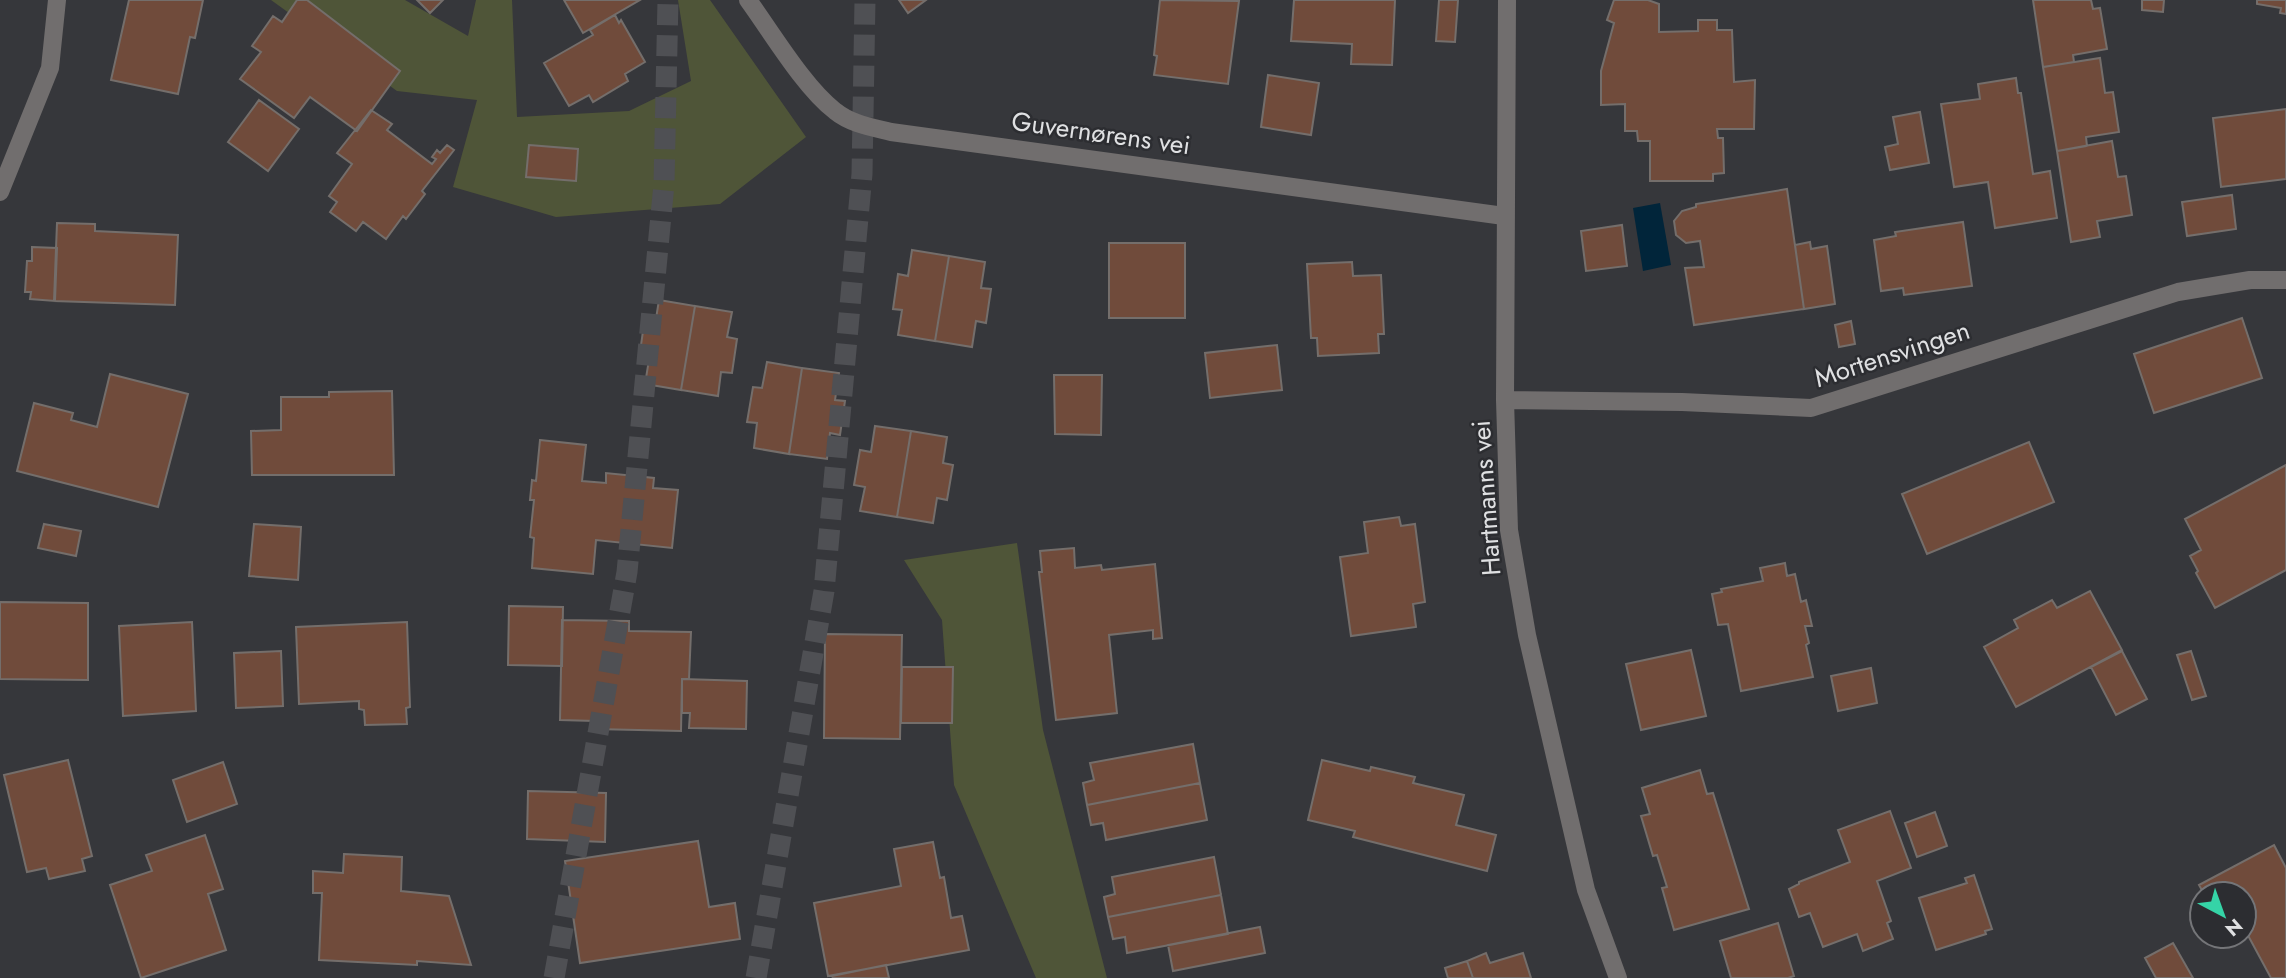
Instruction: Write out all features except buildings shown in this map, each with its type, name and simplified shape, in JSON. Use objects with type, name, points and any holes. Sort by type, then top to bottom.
[{"type":"street","points":[[0,192],[50,68],[57,0]]},
{"type":"street","name":"Guvernørens vei","points":[[748,0],[817,93],[836,112],[858,124],[891,132],[1504,216]]},
{"type":"street","name":"Hartmanns vei","points":[[1507,0],[1504,400],[1509,530],[1527,635],[1586,890],[1618,978]]},
{"type":"street","name":"Mortensvingen","points":[[1504,400],[1682,402],[1811,408],[2178,292],[2250,280],[2286,280]]},
{"type":"green space","points":[[271,0],[405,0],[468,36],[476,0],[512,0],[517,117],[629,111],[691,81],[678,0],[710,0],[806,137],[720,204],[556,217],[453,187],[477,100],[397,91]]},
{"type":"green space","points":[[1017,543],[1043,730],[1107,978],[1036,978],[954,785],[942,620],[904,560]]},
{"type":"water","points":[[1660,203],[1671,265],[1643,271],[1633,208]]},
{"type":"tunnel","points":[[554,978],[627,572],[664,184],[668,0]]},
{"type":"tunnel","points":[[756,978],[824,591],[862,174],[865,0]]}]
